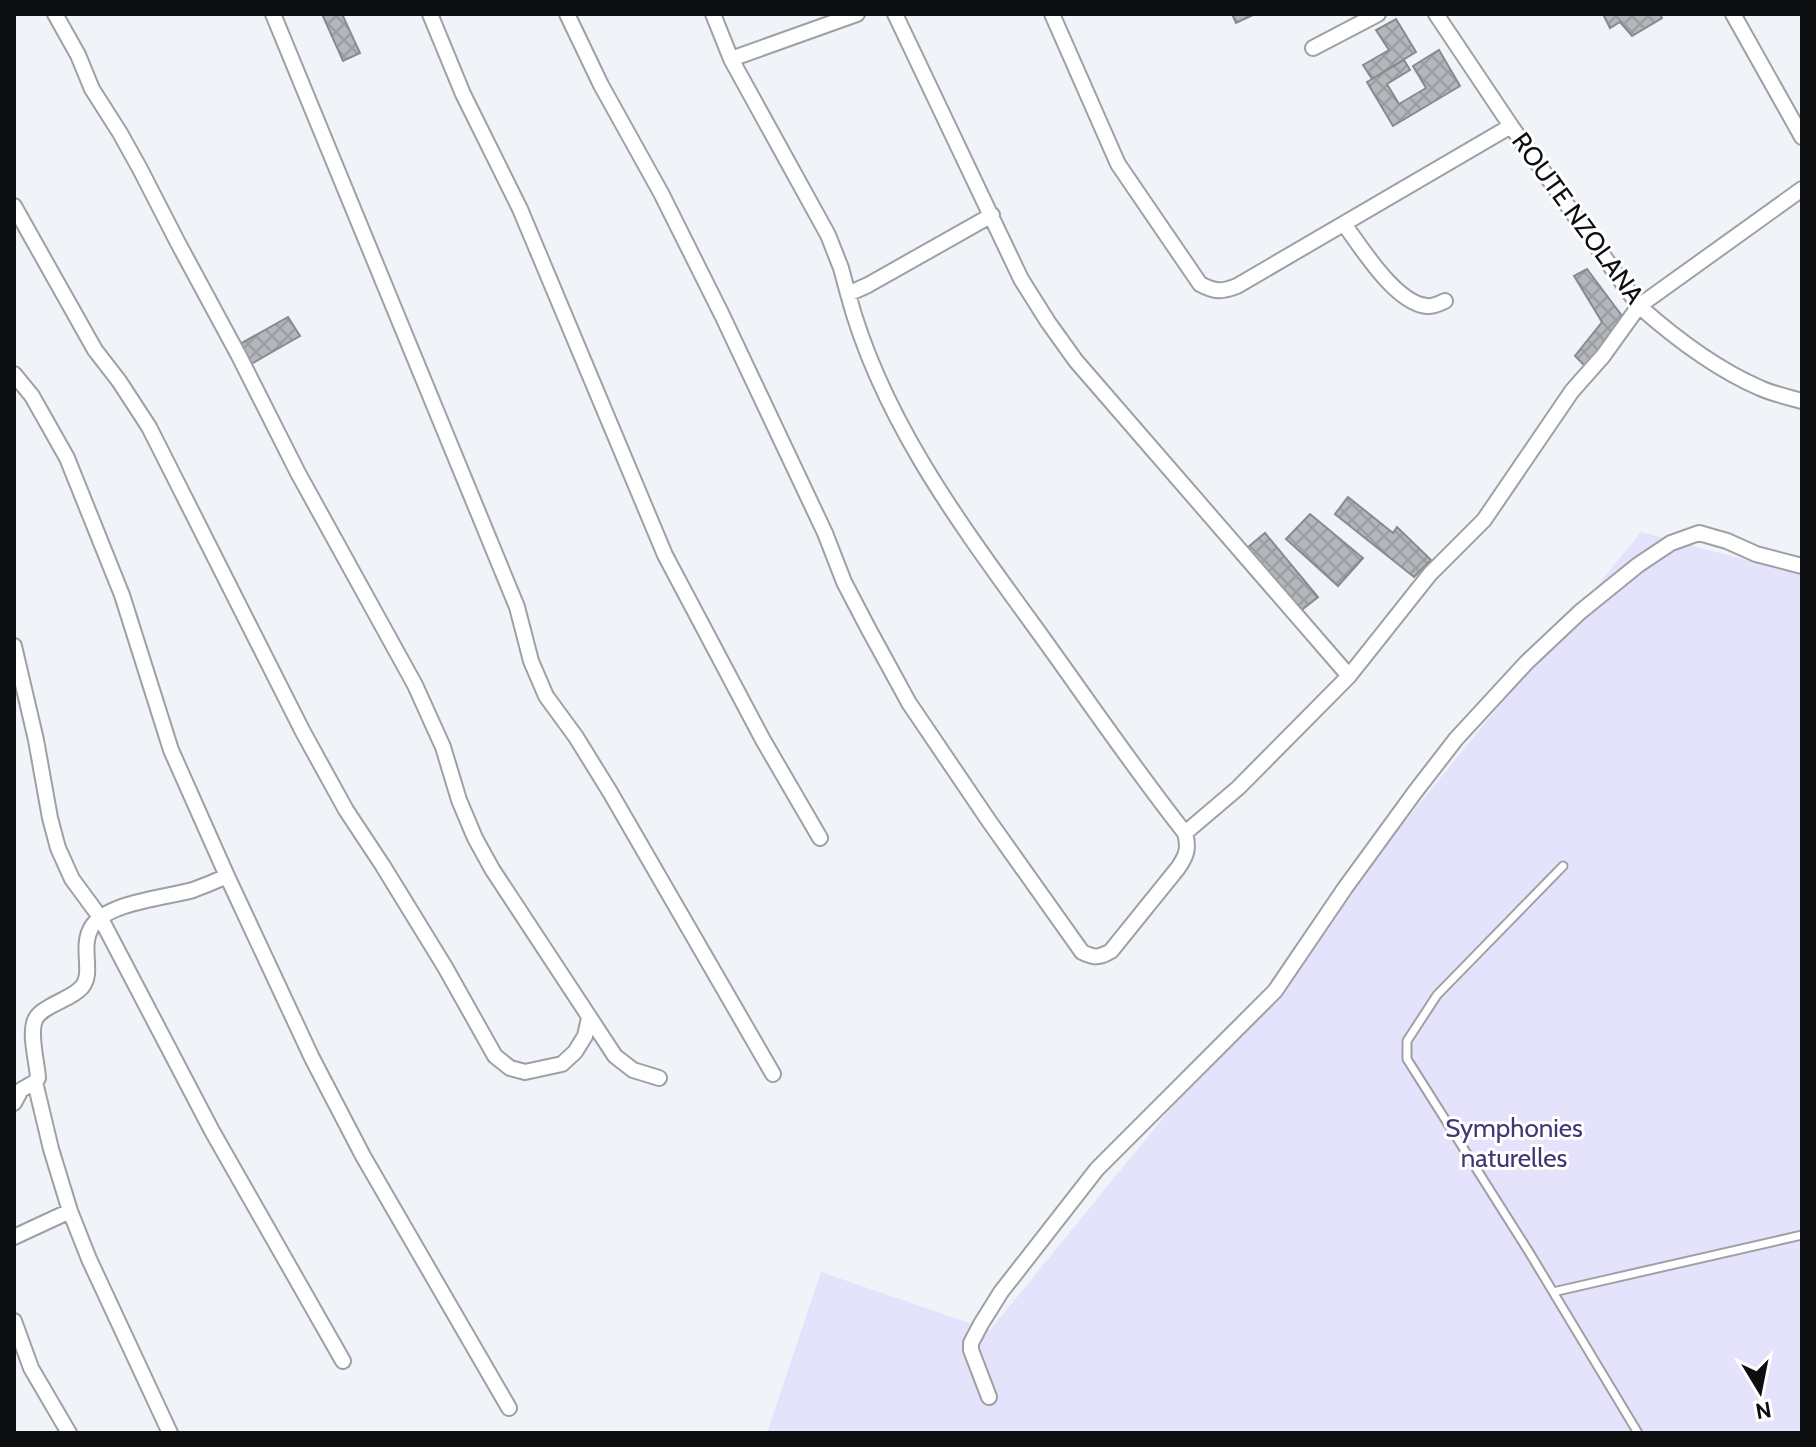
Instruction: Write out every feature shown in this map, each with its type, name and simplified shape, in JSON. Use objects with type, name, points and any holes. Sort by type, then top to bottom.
[{"type":"street","points":[[55,14],[78,55],[92,89],[140,169],[298,473],[415,685],[443,747],[459,800],[492,869],[615,1056],[633,1070],[659,1078]]},
{"type":"street","points":[[273,14],[517,607],[531,661],[546,696],[603,781],[773,1074]]},
{"type":"street","points":[[430,14],[463,94],[520,209],[665,555],[763,740],[820,838]]},
{"type":"street","points":[[567,14],[601,85],[661,193],[825,533],[844,582],[909,703],[1082,952],[1093,958],[1101,957],[1111,951],[1186,857],[1189,846],[1185,833],[958,520],[922,463],[885,397],[828,235],[731,59],[713,14]]},
{"type":"street","points":[[731,59],[857,14]]},
{"type":"street","points":[[895,14],[1021,279],[1048,322],[1076,361],[1349,676]]},
{"type":"street","points":[[1052,14],[1118,164],[1200,284],[1213,291],[1237,286],[1511,126]]},
{"type":"street","points":[[1313,48],[1378,14]]},
{"type":"street","name":"ROUTE NZOLANA","points":[[1436,14],[1639,306],[1714,363],[1760,389],[1802,401]]},
{"type":"street","points":[[1733,14],[1802,137]]},
{"type":"street","points":[[1185,833],[1238,788],[1349,676],[1430,574],[1484,520],[1572,391],[1603,356],[1639,306],[1802,189]]},
{"type":"street","points":[[15,211],[95,350],[149,427],[303,732],[346,810],[445,967],[495,1056],[510,1068],[525,1072],[562,1064],[575,1052],[585,1036],[589,1018]]},
{"type":"street","points":[[848,294],[992,215]]},
{"type":"street","points":[[1344,224],[1387,282],[1411,301],[1429,307],[1445,301]]},
{"type":"street","points":[[14,374],[32,396],[67,458],[122,595],[171,750],[312,1058],[363,1156],[509,1408]]},
{"type":"street","points":[[989,1397],[971,1343],[1001,1292],[1097,1169],[1275,991],[1415,792],[1456,739],[1526,663],[1638,565],[1671,543],[1699,533],[1756,554],[1802,566]]},
{"type":"street","points":[[14,646],[50,818],[58,848],[72,879],[100,917],[212,1131],[343,1361]]},
{"type":"street","points":[[14,1103],[21,1090],[38,1078],[34,1023],[39,1013],[77,993],[85,984],[88,973],[85,947],[92,926],[100,917],[121,908],[195,889],[227,876]]},
{"type":"street","points":[[35,1082],[70,1211],[170,1433]]},
{"type":"street","points":[[14,1237],[70,1211]]},
{"type":"street","points":[[14,1321],[31,1368],[69,1433]]},
{"type":"lane","points":[[1563,866],[1437,995],[1407,1041],[1407,1059],[1638,1433]]},
{"type":"lane","points":[[1553,1292],[1802,1235]]},
{"type":"green space","name":"Symphonies naturelles","points":[[1641,532],[1802,575],[1802,1433],[767,1433],[821,1272],[990,1330]]},
{"type":"building","points":[[322,14],[342,14],[360,53],[343,61]]},
{"type":"building","points":[[1232,14],[1255,14],[1236,23]]},
{"type":"building","points":[[1603,14],[1660,14],[1662,18],[1632,36],[1620,22],[1610,28]]},
{"type":"building","points":[[1396,19],[1416,52],[1372,79],[1363,65],[1389,50],[1376,30]]},
{"type":"building","points":[[1439,50],[1460,86],[1393,126],[1367,82],[1404,60],[1410,70],[1387,84],[1399,104],[1426,88],[1413,66]]},
{"type":"building","points":[[1587,269],[1625,320],[1585,366],[1575,356],[1602,322],[1574,276]]},
{"type":"building","points":[[288,317],[300,336],[251,364],[240,344]]},
{"type":"building","points":[[1348,497],[1393,533],[1397,527],[1431,560],[1414,577],[1335,514]]},
{"type":"building","points":[[1310,514],[1363,558],[1338,586],[1286,539]]},
{"type":"building","points":[[1265,533],[1318,597],[1299,612],[1247,548]]}]
